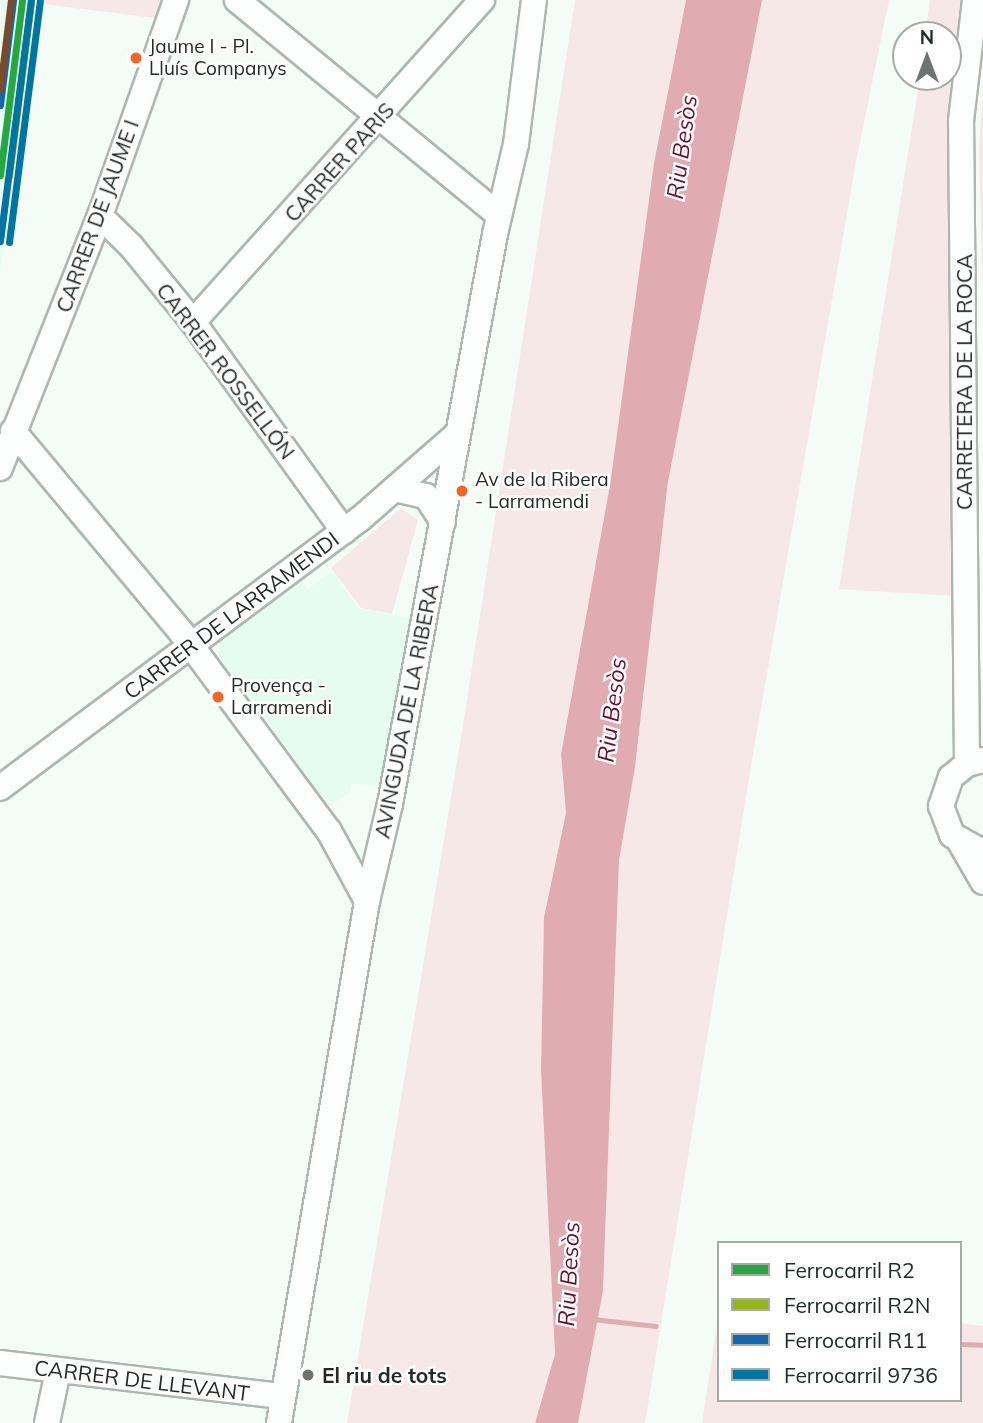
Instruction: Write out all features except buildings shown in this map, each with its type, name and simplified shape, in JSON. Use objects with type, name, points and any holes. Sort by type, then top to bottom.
[{"type":"street","name":"CARRER DE JAUME I","points":[[0,468],[7,429],[100,216],[176,0]]},
{"type":"street","points":[[237,0],[378,120],[499,215]]},
{"type":"street","name":"CARRER PARIS","points":[[193,322],[378,120],[482,0]]},
{"type":"street","name":"AVINGUDA DE LA RIBERA","points":[[279,1423],[367,901],[381,843],[443,522],[456,435],[499,215],[516,144],[534,0]]},
{"type":"street","name":"CARRETERA DE LA ROCA","points":[[975,0],[961,121],[967,697],[975,762]]},
{"type":"street","name":"CARRER ROSSELLÓN","points":[[100,216],[131,246],[193,322],[344,531]]},
{"type":"street","points":[[7,429],[191,648],[330,831],[367,901]]},
{"type":"street","name":"CARRER DE LARRAMENDI","points":[[0,788],[191,648],[344,531],[456,435]]},
{"type":"street","points":[[395,489],[426,496],[443,522]]},
{"type":"street","points":[[967,697],[983,732]]},
{"type":"street","points":[[975,762],[951,777],[942,796],[943,817],[983,882]]},
{"type":"street","points":[[330,831],[358,843],[381,843]]},
{"type":"street","points":[[960,842],[983,852]]},
{"type":"street","name":"CARRER DE LLEVANT","points":[[0,1363],[283,1396]]},
{"type":"street","points":[[47,1423],[58,1371]]},
{"type":"shaded area","points":[[1,0],[39,0],[14,146],[0,271]]},
{"type":"shaded area","points":[[44,0],[162,0],[155,18],[43,4]]},
{"type":"shaded area","points":[[575,0],[686,0],[654,163],[610,485],[561,754],[566,813],[544,917],[541,1070],[555,1354],[535,1423],[347,1423],[464,719]]},
{"type":"shaded area","points":[[762,0],[889,0],[856,162],[752,760],[645,1423],[578,1423],[603,1291],[619,861],[635,767],[668,482]]},
{"type":"shaded area","points":[[930,0],[966,0],[954,596],[839,589],[918,91],[962,91],[962,21],[927,21]]},
{"type":"shaded area","points":[[983,84],[983,309],[979,147]]},
{"type":"shaded area","points":[[401,508],[418,520],[392,614],[361,608],[331,568]]},
{"type":"shaded area","points":[[332,571],[358,608],[413,619],[381,785],[351,784],[349,793],[330,806],[218,656],[220,641],[301,580],[308,589]]},
{"type":"shaded area","points":[[962,1323],[983,1326],[983,1423],[702,1423],[717,1325],[717,1402],[962,1402]]},
{"type":"water","name":"Riu Besòs","points":[[686,0],[762,0],[668,482],[635,767],[619,861],[603,1291],[578,1423],[535,1423],[555,1354],[541,1070],[544,917],[566,813],[561,754],[610,485],[654,163]]},
{"type":"waterway","points":[[593,1319],[656,1326]]},
{"type":"waterway","points":[[962,1344],[983,1345]]},
{"type":"rail line","name":"R11","points":[[0,105],[13,0]]},
{"type":"rail line","name":"R2","points":[[0,175],[22,0]]},
{"type":"rail line","name":"9736","points":[[0,241],[31,0]]},
{"type":"rail line","name":"R2N","points":[[9,176],[31,1]]},
{"type":"transit line","points":[[0,89],[11,0]]},
{"type":"transit line","points":[[9,242],[40,1]]},
{"type":"place","name":"Jaume I - Pl. Lluís Companys","points":[[136,58]]},
{"type":"place","name":"Av de la Ribera - Larramendi","points":[[462,491]]},
{"type":"place","name":"Provença - Larramendi","points":[[218,697]]},
{"type":"place","name":"El riu de tots","points":[[308,1375]]}]
